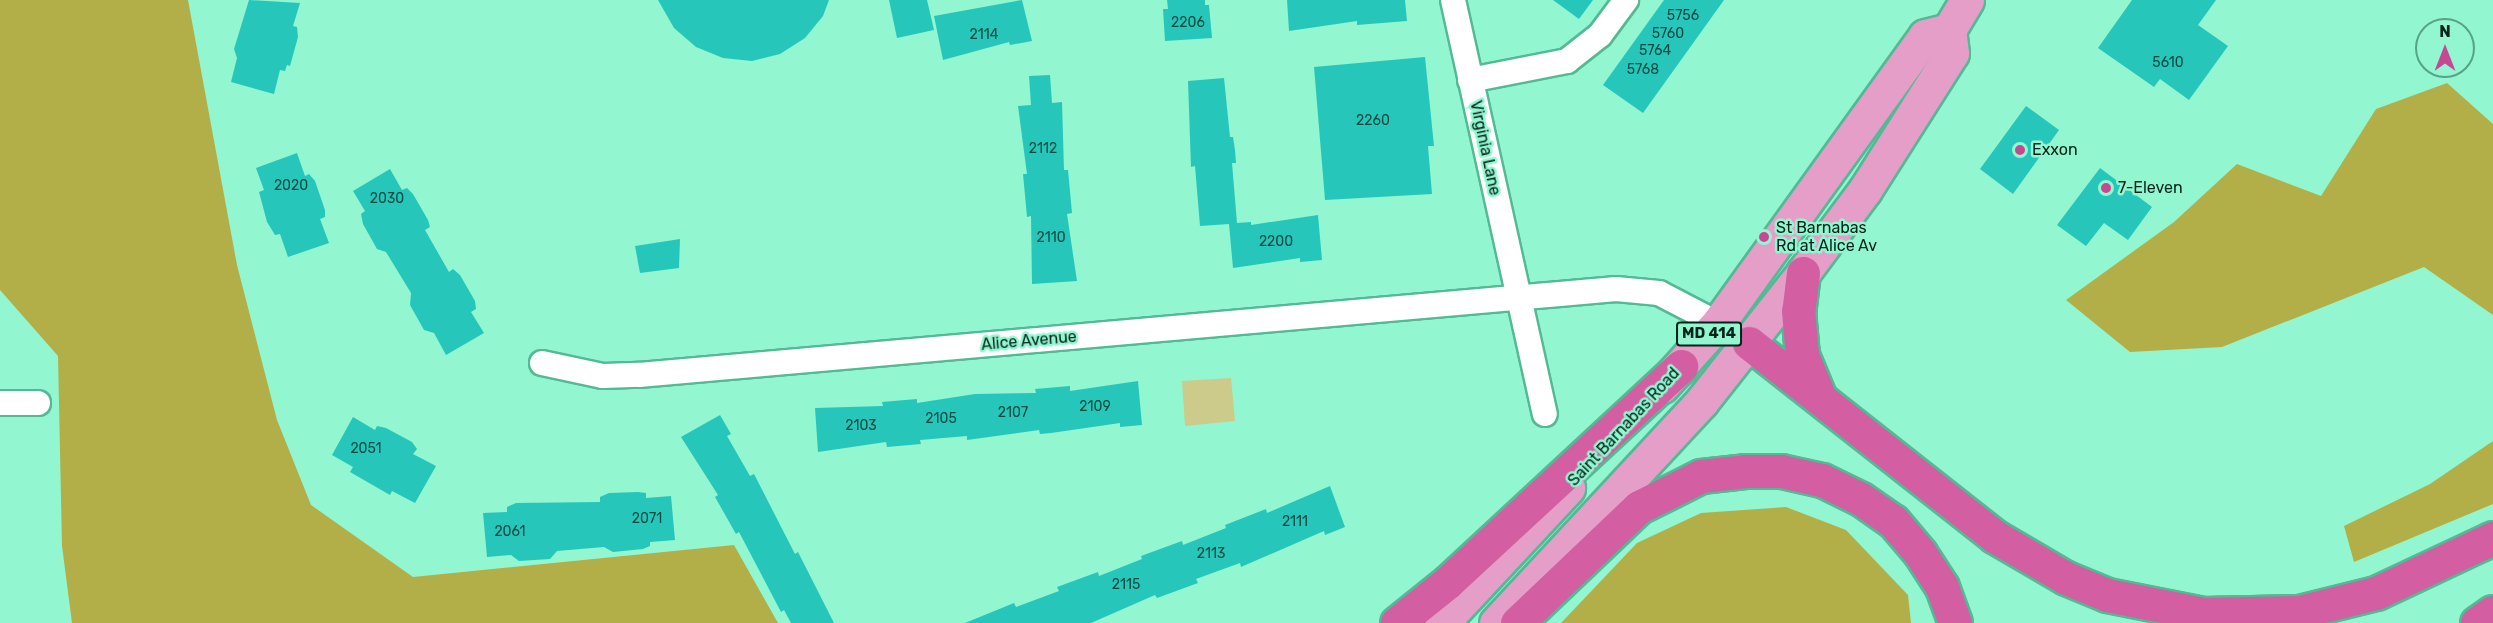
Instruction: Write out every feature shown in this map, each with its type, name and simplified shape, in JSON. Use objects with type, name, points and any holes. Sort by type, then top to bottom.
[{"type":"highway","points":[[1803,273],[1798,311],[1802,355],[1823,403]]},
{"type":"highway","points":[[1749,343],[1995,536],[2033,561],[2108,595],[2152,606],[2203,614],[2253,614],[2337,605],[2376,593],[2493,538]]},
{"type":"highway","points":[[1397,623],[1448,582],[1681,366]]},
{"type":"highway","points":[[1517,623],[1639,507],[1701,476],[1745,471],[1782,471],[1822,480],[1861,499],[1893,521],[1920,553],[1942,587],[1955,623]]},
{"type":"highway","points":[[2477,623],[2493,612]]},
{"type":"main road","points":[[1949,30],[1967,0]]},
{"type":"main road","name":"MD 414","points":[[1496,623],[1702,401],[1803,273],[1876,173],[1952,54],[1949,30]]},
{"type":"main road","name":"Saint Barnabas Road","points":[[1442,623],[1681,366],[1719,322],[1925,36],[1949,30]]},
{"type":"street","name":"Virginia Lane","points":[[1453,0],[1516,297],[1545,414]]},
{"type":"street","points":[[1470,80],[1567,61],[1600,34],[1626,0]]},
{"type":"street","points":[[1516,297],[1597,290],[1644,290],[1671,297],[1719,322],[1749,343]]},
{"type":"street","name":"Alice Avenue","points":[[542,363],[603,376],[639,375],[1516,297]]},
{"type":"street","points":[[0,403],[38,402]]},
{"type":"shaded area","points":[[0,0],[188,0],[237,265],[277,420],[311,505],[413,577],[734,545],[778,623],[72,623],[62,546],[58,356],[0,290]]},
{"type":"shaded area","points":[[2447,83],[2493,124],[2493,315],[2424,267],[2222,347],[2130,352],[2066,300],[2174,222],[2237,164],[2321,196],[2376,109]]},
{"type":"shaded area","points":[[1231,378],[1235,421],[1185,426],[1182,381]]},
{"type":"shaded area","points":[[2493,441],[2493,504],[2354,562],[2344,526],[2430,484]]},
{"type":"shaded area","points":[[1786,507],[1846,530],[1908,595],[1911,623],[1561,623],[1637,543],[1701,513]]},
{"type":"building","points":[[249,0],[300,3],[293,26],[297,27],[298,37],[290,66],[287,65],[285,71],[280,70],[274,94],[231,82],[237,58],[234,49]]},
{"type":"building","points":[[658,0],[829,0],[823,16],[805,38],[780,54],[752,61],[723,58],[696,47],[674,28]]},
{"type":"building","points":[[889,0],[927,0],[934,30],[897,38]]},
{"type":"building","points":[[1022,0],[1032,41],[1010,45],[1009,42],[943,60],[934,16]]},
{"type":"building","points":[[1167,0],[1205,0],[1205,5],[1209,5],[1212,38],[1165,41],[1163,9],[1168,9]]},
{"type":"building","points":[[1287,0],[1405,0],[1407,21],[1357,25],[1357,21],[1289,31]]},
{"type":"building","points":[[1553,0],[1593,0],[1579,19]]},
{"type":"building","points":[[1664,0],[1724,0],[1643,113],[1603,85]]},
{"type":"building","points":[[2132,0],[2216,0],[2198,25],[2228,46],[2189,100],[2160,79],[2154,87],[2098,48]]},
{"type":"building","points":[[1425,57],[1434,146],[1428,146],[1432,194],[1325,200],[1314,67]]},
{"type":"building","points":[[1050,75],[1052,103],[1062,102],[1064,170],[1068,170],[1072,213],[1067,214],[1077,281],[1032,284],[1031,216],[1027,217],[1023,174],[1027,174],[1018,106],[1031,105],[1029,76]]},
{"type":"building","points":[[1224,78],[1230,137],[1233,137],[1235,150],[1236,163],[1232,163],[1237,223],[1251,222],[1251,225],[1318,215],[1322,260],[1300,262],[1300,258],[1233,268],[1229,224],[1200,226],[1195,166],[1191,167],[1188,81]]},
{"type":"building","name":"Exxon","points":[[2026,106],[2059,130],[2013,194],[1980,169]]},
{"type":"building","points":[[297,153],[305,176],[309,174],[315,181],[325,210],[325,217],[320,219],[329,243],[288,257],[280,234],[275,235],[267,222],[259,192],[264,190],[256,168]]},
{"type":"building","name":"7-Eleven","points":[[2100,168],[2152,207],[2128,240],[2104,223],[2086,246],[2057,225]]},
{"type":"building","points":[[390,169],[402,190],[407,188],[413,194],[428,220],[430,227],[425,230],[449,272],[453,269],[460,275],[475,301],[476,309],[471,312],[484,333],[446,355],[434,333],[424,330],[410,305],[411,293],[386,252],[377,249],[363,224],[361,214],[365,211],[353,191]]},
{"type":"building","points":[[680,239],[679,268],[640,273],[635,246]]},
{"type":"building","points":[[1138,381],[1142,425],[1120,427],[1120,423],[1040,434],[1039,430],[967,440],[967,436],[920,440],[921,444],[887,447],[886,442],[818,452],[815,408],[883,406],[882,402],[917,399],[917,403],[975,394],[1036,393],[1035,389],[1070,386],[1070,391]]},
{"type":"building","points":[[720,415],[731,434],[727,436],[750,476],[754,474],[795,554],[798,552],[834,623],[791,623],[784,610],[781,612],[739,532],[736,534],[715,497],[718,495],[681,437]]},
{"type":"building","points":[[353,417],[375,430],[377,426],[386,428],[412,442],[417,449],[413,454],[436,466],[415,503],[392,491],[390,495],[350,472],[353,467],[332,455]]},
{"type":"building","points":[[1330,486],[1345,527],[1325,535],[1324,531],[1241,567],[1240,563],[1196,579],[1198,583],[1157,598],[1155,595],[1091,623],[965,623],[1014,603],[1016,607],[1059,591],[1057,587],[1098,572],[1099,576],[1142,559],[1141,556],[1182,541],[1183,545],[1226,528],[1225,525],[1266,509],[1267,513]]},
{"type":"building","points":[[609,493],[646,493],[646,498],[671,496],[675,540],[650,542],[650,546],[643,549],[613,552],[604,547],[557,551],[550,559],[519,561],[511,555],[487,557],[483,513],[507,512],[507,507],[516,503],[600,502],[600,497]]},
{"type":"place","name":"Exxon","points":[[2020,150]]},
{"type":"place","name":"7-Eleven","points":[[2106,188]]},
{"type":"place","name":"St Barnabas Rd at Alice Av","points":[[1764,237]]}]
